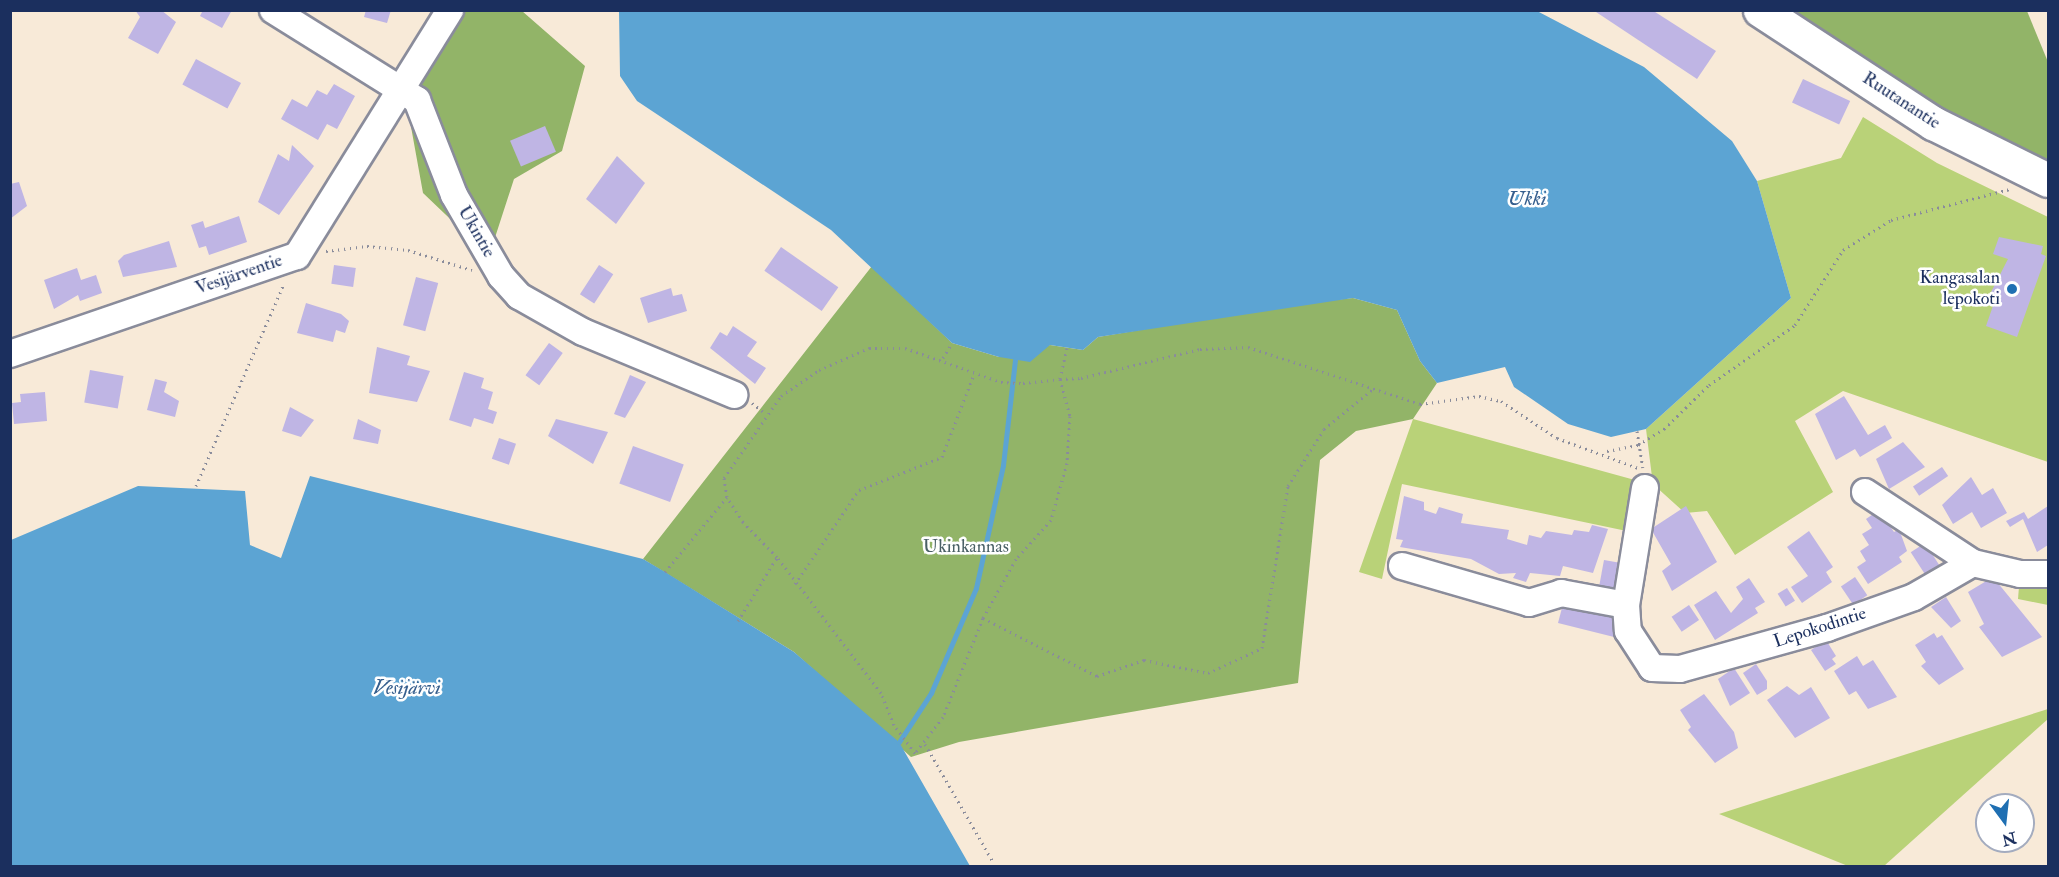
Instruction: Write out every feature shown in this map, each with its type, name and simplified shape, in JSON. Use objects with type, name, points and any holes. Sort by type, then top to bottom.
[{"type":"main road","name":"Ruutanantie","points":[[1760,10],[1933,123],[2048,180]]},
{"type":"street","name":"Ukintie","points":[[273,10],[404,88],[417,100],[454,195],[501,276],[540,310],[583,332],[734,395]]},
{"type":"street","name":"Vesijärventie","points":[[10,354],[297,256],[404,88],[450,10]]},
{"type":"street","name":"Lepokodintie","points":[[1645,480],[1626,605],[1628,631],[1638,653],[1652,668],[1680,669],[1914,597],[1973,563]]},
{"type":"street","points":[[1865,492],[1973,563],[2020,574],[2049,573]]},
{"type":"street","points":[[1402,566],[1529,603],[1561,593],[1626,605]]},
{"type":"path","points":[[1605,452],[1638,445],[1664,429],[1709,385],[1795,325],[1843,250],[1891,220],[2048,180]]},
{"type":"path","points":[[196,486],[297,256],[367,246],[408,250],[501,276]]},
{"type":"path","points":[[943,358],[952,343]]},
{"type":"path","points":[[665,572],[727,497],[728,466],[765,413],[819,370],[869,348],[905,348],[943,358],[974,374],[1001,382],[1023,383],[1060,379],[1200,349],[1248,347],[1420,404],[1479,396],[1501,401],[1557,438],[1605,452],[1645,480]]},
{"type":"path","points":[[727,497],[777,556],[795,584],[881,693],[902,739],[915,753],[925,744],[943,717],[984,618],[1016,559],[1051,520],[1067,463],[1069,428],[1060,379],[1066,348]]},
{"type":"path","points":[[795,584],[859,490],[942,457],[974,374]]},
{"type":"path","points":[[984,618],[1097,676],[1144,660],[1208,673],[1262,648],[1288,486],[1324,429],[1373,389]]},
{"type":"path","points":[[1636,431],[1645,480]]},
{"type":"path","points":[[738,621],[777,556]]},
{"type":"path","points":[[925,744],[992,860]]},
{"type":"green space","points":[[464,11],[522,11],[585,66],[562,151],[514,179],[489,256],[423,193],[404,88]]},
{"type":"green space","points":[[1786,11],[2027,11],[2048,62],[2048,163],[1936,105]]},
{"type":"green space","points":[[1863,117],[1937,163],[2048,217],[2048,462],[1843,391],[1795,421],[1833,492],[1735,555],[1707,511],[1685,513],[1654,485],[1641,534],[1402,484],[1382,579],[1359,572],[1413,419],[1653,485],[1646,429],[1791,298],[1757,181],[1841,158]]},
{"type":"green space","name":"Ukinkannas","points":[[872,266],[952,343],[999,357],[1050,345],[1083,350],[1098,337],[1294,304],[1353,298],[1397,310],[1420,361],[1437,383],[1413,419],[1356,431],[1320,460],[1298,683],[959,742],[911,757],[794,652],[643,559]]},
{"type":"green space","points":[[2020,574],[2048,574],[2048,605],[2018,599]]},
{"type":"green space","points":[[2048,709],[2048,719],[1884,866],[1848,866],[1719,814]]},
{"type":"water","name":"Ukki","points":[[619,11],[1537,11],[1644,67],[1732,141],[1757,181],[1791,298],[1646,429],[1611,437],[1568,424],[1514,387],[1505,367],[1437,383],[1420,361],[1397,310],[1353,298],[1098,337],[1083,350],[1050,345],[1030,362],[999,357],[952,343],[831,230],[637,101],[620,76]]},
{"type":"water","name":"Vesijärvi","points":[[310,476],[643,559],[665,572],[794,652],[899,742],[970,866],[11,866],[11,540],[138,486],[245,491],[250,545],[281,558]]},
{"type":"building","points":[[135,10],[161,10],[176,22],[158,54],[128,38],[140,17]]},
{"type":"building","points":[[203,10],[232,10],[222,28],[200,16]]},
{"type":"building","points":[[366,10],[391,10],[387,23],[364,17]]},
{"type":"building","points":[[1593,10],[1652,10],[1716,51],[1697,79]]},
{"type":"building","points":[[196,59],[241,83],[227,109],[182,85]]},
{"type":"building","points":[[1803,79],[1850,101],[1839,125],[1792,103]]},
{"type":"building","points":[[334,84],[355,96],[337,129],[327,124],[318,140],[281,119],[292,99],[307,107],[317,90],[327,95]]},
{"type":"building","points":[[545,126],[556,152],[521,167],[510,141]]},
{"type":"building","points":[[292,145],[314,166],[279,215],[258,202],[278,154],[289,161]]},
{"type":"building","points":[[617,156],[645,183],[616,224],[586,199]]},
{"type":"building","points":[[19,182],[27,206],[10,219],[10,184]]},
{"type":"building","points":[[239,216],[247,242],[209,255],[206,246],[199,248],[191,225],[203,221],[205,228]]},
{"type":"building","name":"Kangasalan lepokoti","points":[[1999,237],[2043,246],[2041,254],[2046,256],[2017,337],[1986,326],[1995,300],[1988,298],[2008,259],[1993,254]]},
{"type":"building","points":[[169,241],[177,267],[123,277],[118,261],[124,255]]},
{"type":"building","points":[[781,247],[838,287],[822,311],[764,271]]},
{"type":"building","points":[[334,265],[356,268],[353,287],[331,284]]},
{"type":"building","points":[[599,265],[613,274],[594,304],[580,294]]},
{"type":"building","points":[[77,268],[81,280],[96,275],[102,293],[80,301],[78,295],[54,309],[44,280]]},
{"type":"building","points":[[416,277],[438,283],[425,331],[403,325]]},
{"type":"building","points":[[671,288],[673,296],[682,294],[687,311],[648,323],[640,298]]},
{"type":"building","points":[[306,303],[341,314],[349,321],[345,333],[336,330],[333,342],[297,333]]},
{"type":"building","points":[[733,326],[757,342],[747,356],[766,368],[755,384],[710,348],[720,332],[727,336]]},
{"type":"building","points":[[549,343],[563,353],[539,385],[525,375]]},
{"type":"building","points":[[377,347],[410,356],[407,365],[430,371],[417,402],[369,393]]},
{"type":"building","points":[[90,370],[123,376],[118,408],[84,402]]},
{"type":"building","points":[[464,372],[484,378],[481,388],[493,392],[488,409],[497,412],[493,424],[474,418],[471,427],[449,420]]},
{"type":"building","points":[[630,375],[646,382],[625,418],[614,414]]},
{"type":"building","points":[[155,379],[167,382],[164,392],[179,401],[175,417],[147,410]]},
{"type":"building","points":[[45,392],[47,421],[14,424],[12,403],[21,402],[20,394]]},
{"type":"building","points":[[1844,396],[1868,435],[1885,425],[1892,438],[1860,457],[1855,449],[1836,460],[1815,414]]},
{"type":"building","points":[[290,407],[314,420],[301,437],[282,431]]},
{"type":"building","points":[[358,419],[381,430],[378,444],[353,439]]},
{"type":"building","points":[[556,419],[608,432],[593,464],[548,436]]},
{"type":"building","points":[[499,438],[516,444],[509,465],[492,459]]},
{"type":"building","points":[[1903,442],[1925,467],[1889,489],[1876,459]]},
{"type":"building","points":[[633,446],[684,464],[670,502],[619,484]]},
{"type":"building","points":[[1942,467],[1948,476],[1919,496],[1913,487]]},
{"type":"building","points":[[1971,477],[1982,495],[1993,488],[2007,513],[1981,528],[1972,512],[1953,524],[1942,505]]},
{"type":"building","points":[[1404,496],[1424,502],[1424,510],[1436,514],[1439,507],[1463,514],[1461,523],[1509,530],[1507,539],[1527,545],[1529,535],[1541,538],[1546,531],[1572,535],[1574,530],[1589,532],[1592,525],[1608,529],[1593,573],[1563,566],[1560,576],[1530,573],[1526,582],[1513,578],[1516,573],[1499,574],[1471,559],[1400,547],[1403,540],[1396,539]]},
{"type":"building","points":[[1686,506],[1717,562],[1672,591],[1662,571],[1671,564],[1651,529]]},
{"type":"building","points":[[2048,506],[2048,545],[2037,552],[2023,519],[2010,527],[2006,521],[2024,512],[2028,519]]},
{"type":"building","points":[[1879,510],[1894,532],[1899,529],[1907,551],[1899,557],[1902,562],[1868,584],[1857,567],[1866,561],[1860,551],[1869,545],[1862,534],[1872,528],[1866,519]]},
{"type":"building","points":[[1809,531],[1833,567],[1826,572],[1832,582],[1802,603],[1791,587],[1808,576],[1787,547]]},
{"type":"building","points":[[1925,543],[1940,566],[1925,575],[1911,552]]},
{"type":"building","points":[[1604,560],[1621,563],[1624,592],[1599,587]]},
{"type":"building","points":[[1855,577],[1867,595],[1853,605],[1841,587]]},
{"type":"building","points":[[1993,577],[2042,637],[2002,657],[1979,627],[1984,624],[1968,592]]},
{"type":"building","points":[[1749,578],[1765,602],[1755,608],[1758,613],[1715,640],[1694,605],[1716,591],[1731,613],[1743,599],[1736,587]]},
{"type":"building","points":[[1787,588],[1795,601],[1786,607],[1778,594]]},
{"type":"building","points":[[1946,597],[1961,621],[1951,628],[1931,607]]},
{"type":"building","points":[[1563,604],[1616,611],[1618,638],[1558,623]]},
{"type":"building","points":[[1689,605],[1699,620],[1682,632],[1672,617]]},
{"type":"building","points":[[1934,633],[1937,638],[1942,635],[1964,669],[1939,685],[1921,666],[1926,662],[1915,645]]},
{"type":"building","points":[[1826,640],[1836,656],[1832,659],[1836,664],[1825,671],[1811,650]]},
{"type":"building","points":[[1857,656],[1863,666],[1873,660],[1897,697],[1868,709],[1856,691],[1849,695],[1834,671]]},
{"type":"building","points":[[1756,664],[1767,681],[1767,689],[1757,695],[1743,673]]},
{"type":"building","points":[[1734,668],[1750,693],[1730,706],[1718,679]]},
{"type":"building","points":[[1787,686],[1799,695],[1811,687],[1830,718],[1795,738],[1767,700]]},
{"type":"building","points":[[1704,694],[1734,732],[1738,748],[1715,763],[1688,730],[1691,727],[1680,710]]},
{"type":"waterway","points":[[899,742],[931,693],[976,588],[1003,465],[1015,360]]},
{"type":"place","name":"Kangasalan lepokoti","points":[[2012,289]]}]
